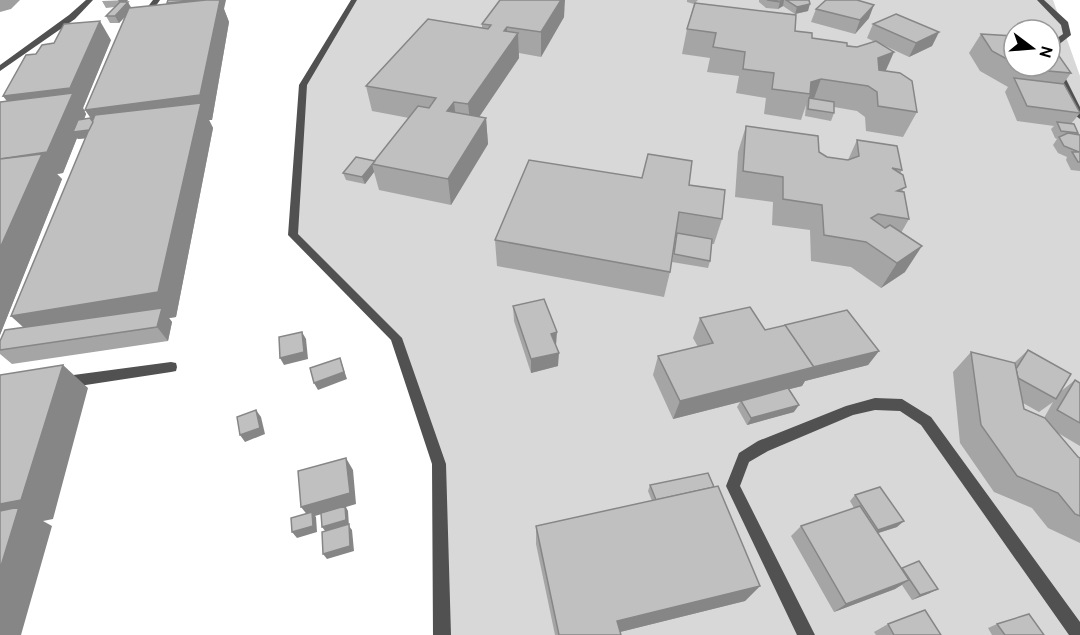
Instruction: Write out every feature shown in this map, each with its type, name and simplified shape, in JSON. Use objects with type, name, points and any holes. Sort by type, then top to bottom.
[{"type":"lane","points":[[0,69],[90,0]]},
{"type":"lane","points":[[142,19],[157,0]]},
{"type":"lane","points":[[354,0],[303,85],[293,235],[396,338],[439,464],[442,635]]},
{"type":"lane","points":[[1040,0],[1059,18]]},
{"type":"lane","points":[[1062,21],[1065,24],[1067,35],[1062,39]]},
{"type":"lane","points":[[1061,78],[1080,116]]},
{"type":"lane","points":[[57,384],[171,367]]},
{"type":"lane","points":[[806,635],[733,486],[744,459],[763,446],[851,410],[876,404],[902,405],[926,421],[1079,635]]},
{"type":"shaded area","points":[[354,0],[1053,0],[1059,18],[1002,18],[1002,78],[1062,78],[1062,25],[1080,76],[1080,635],[442,635],[439,464],[396,338],[293,235],[303,85]]},
{"type":"building","points":[[168,0],[199,0],[167,3]]},
{"type":"building","points":[[220,0],[200,95],[85,110],[129,8]]},
{"type":"building","points":[[500,0],[561,0],[541,32],[507,27],[504,31],[518,33],[468,104],[454,102],[447,111],[486,118],[448,179],[372,164],[418,106],[429,108],[436,98],[366,86],[428,19],[488,29],[491,25],[482,24]]},
{"type":"building","points":[[786,0],[809,0],[810,4],[797,7]]},
{"type":"building","points":[[826,0],[857,0],[874,5],[860,20],[816,9]]},
{"type":"building","points":[[120,2],[128,2],[115,16],[106,16]]},
{"type":"building","points":[[695,3],[796,15],[795,31],[812,33],[812,38],[847,43],[847,46],[857,47],[876,41],[894,52],[878,58],[879,70],[900,73],[912,81],[917,112],[878,106],[877,92],[868,86],[821,79],[811,82],[810,94],[772,89],[774,73],[743,69],[745,52],[713,47],[716,33],[687,29]]},
{"type":"building","points":[[896,14],[939,32],[916,43],[873,24]]},
{"type":"building","points":[[100,21],[70,88],[3,96],[26,55],[36,54],[42,45],[54,43],[64,24]]},
{"type":"building","points":[[981,34],[1002,35],[1002,56],[992,51]]},
{"type":"building","points":[[1062,60],[1071,73],[1062,72]]},
{"type":"building","points":[[1014,78],[1064,84],[1080,113],[1027,106]]},
{"type":"building","points":[[73,93],[47,152],[0,159],[0,102]]},
{"type":"building","points":[[809,98],[834,102],[834,113],[808,109]]},
{"type":"building","points":[[201,103],[158,292],[11,316],[95,115]]},
{"type":"building","points":[[90,118],[93,122],[89,130],[73,132],[78,120]]},
{"type":"building","points":[[1057,122],[1074,124],[1078,133],[1061,131]]},
{"type":"building","points":[[746,126],[818,136],[819,152],[827,157],[848,160],[859,156],[857,140],[897,146],[902,170],[892,168],[903,175],[906,187],[897,191],[904,192],[909,219],[878,214],[871,218],[885,228],[890,225],[922,246],[897,263],[866,242],[824,235],[822,205],[783,199],[783,177],[743,171]]},
{"type":"building","points":[[1068,133],[1080,135],[1080,162],[1072,152],[1079,152],[1064,146],[1059,137]]},
{"type":"building","points":[[42,154],[0,248],[0,159]]},
{"type":"building","points":[[648,154],[692,161],[689,185],[725,190],[722,219],[679,212],[670,272],[495,240],[529,160],[642,178]]},
{"type":"building","points":[[356,157],[375,161],[362,177],[343,173]]},
{"type":"building","points":[[677,233],[712,239],[710,261],[674,254]]},
{"type":"building","points":[[544,299],[557,332],[551,334],[559,353],[531,359],[513,306]]},
{"type":"building","points":[[750,307],[765,330],[786,325],[814,367],[680,401],[658,356],[713,343],[700,318]]},
{"type":"building","points":[[162,308],[157,327],[0,350],[0,341],[5,330]]},
{"type":"building","points":[[847,310],[879,351],[814,367],[785,325]]},
{"type":"building","points":[[302,332],[304,352],[280,358],[279,337]]},
{"type":"building","points":[[1028,350],[1071,374],[1056,399],[1018,378],[1016,369]]},
{"type":"building","points":[[971,352],[1015,363],[1024,409],[1045,418],[1080,458],[1080,516],[1075,514],[1058,493],[1017,476],[981,425]]},
{"type":"building","points":[[340,358],[344,372],[314,383],[310,368]]},
{"type":"building","points":[[63,365],[21,500],[0,504],[0,375]]},
{"type":"building","points":[[1075,380],[1080,383],[1080,423],[1057,410]]},
{"type":"building","points":[[788,388],[799,405],[751,418],[741,401]]},
{"type":"building","points":[[256,410],[260,428],[240,435],[237,417]]},
{"type":"building","points":[[346,458],[350,493],[301,507],[298,471]]},
{"type":"building","points":[[708,473],[714,487],[656,500],[650,485]]},
{"type":"building","points":[[718,486],[760,586],[617,621],[621,635],[559,635],[536,526]]},
{"type":"building","points":[[880,487],[904,521],[878,530],[855,495]]},
{"type":"building","points":[[345,506],[346,520],[322,527],[321,513]]},
{"type":"building","points":[[860,506],[909,580],[846,604],[801,526]]},
{"type":"building","points":[[19,507],[0,569],[0,511]]},
{"type":"building","points":[[312,512],[313,526],[292,532],[291,518]]},
{"type":"building","points":[[349,524],[350,546],[323,554],[322,532]]},
{"type":"building","points":[[919,561],[938,589],[920,595],[902,568]]},
{"type":"building","points":[[925,610],[941,635],[894,635],[888,624]]},
{"type":"building","points":[[1029,614],[1044,635],[1005,635],[997,624]]},
{"type":"waterway","points":[[0,3],[5,0]]}]
